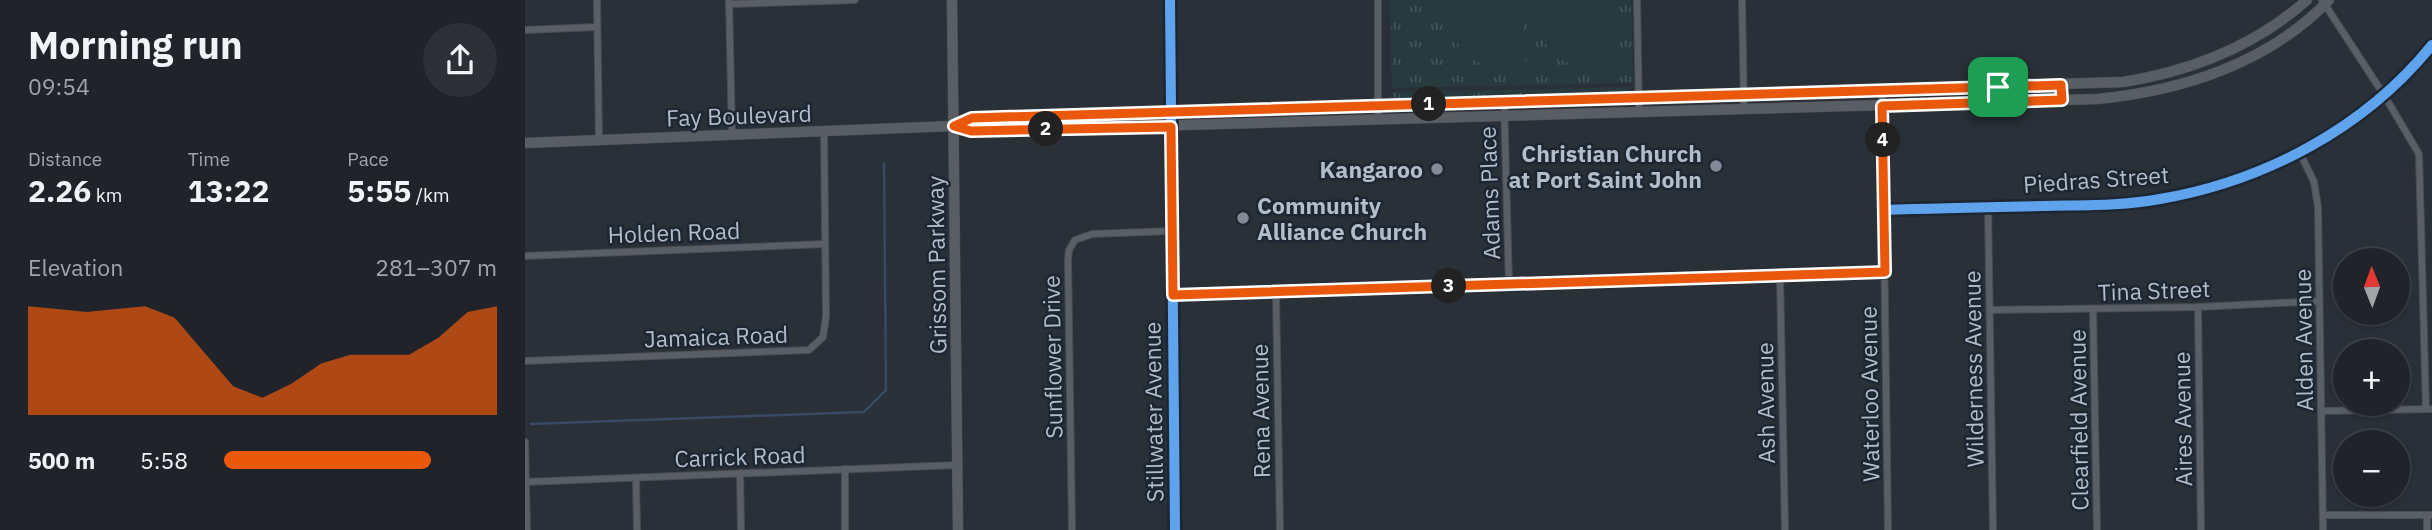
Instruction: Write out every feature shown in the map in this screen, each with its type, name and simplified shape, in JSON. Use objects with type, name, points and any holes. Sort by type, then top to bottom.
[{"type":"main road","name":"Grissom Parkway","points":[[952,0],[958,530]]},
{"type":"main road","name":"Fay Boulevard","points":[[954,126],[972,118],[2061,85],[2132,80],[2178,71],[2205,62],[2256,38],[2307,0]]},
{"type":"main road","name":"Fay Boulevard","points":[[525,143],[954,126],[971,131],[1171,127],[2126,96],[2167,89],[2205,78],[2243,62],[2278,41],[2325,1]]},
{"type":"street","points":[[597,0],[599,140]]},
{"type":"street","points":[[732,134],[729,2],[855,0]]},
{"type":"street","name":"Stillwater Avenue","points":[[1170,0],[1175,530]]},
{"type":"street","points":[[1378,0],[1378,120]]},
{"type":"street","points":[[1637,0],[1639,113]]},
{"type":"street","points":[[1742,0],[1744,110]]},
{"type":"street","points":[[2322,411],[2429,409],[2419,155],[2325,1]]},
{"type":"street","points":[[525,30],[597,27]]},
{"type":"street","name":"Piedras Street","points":[[1884,210],[2120,204],[2159,199],[2228,182],[2300,153],[2349,122],[2384,95],[2432,45]]},
{"type":"street","points":[[2061,85],[2062,100]]},
{"type":"street","name":"Waterloo Avenue","points":[[1882,90],[1888,530]]},
{"type":"street","name":"Adams Place","points":[[1504,102],[1509,284]]},
{"type":"street","name":"Jamaica Road","points":[[525,361],[809,350],[823,337],[826,316],[824,131]]},
{"type":"street","name":"Alden Avenue","points":[[2300,153],[2314,182],[2318,207],[2323,530]]},
{"type":"street","name":"Wilderness Avenue","points":[[1988,207],[1993,530]]},
{"type":"street","name":"Sunflower Drive","points":[[1072,530],[1069,250],[1075,240],[1092,234],[1171,231]]},
{"type":"street","name":"Holden Road","points":[[525,256],[825,244]]},
{"type":"street","points":[[1173,295],[1885,272]]},
{"type":"street","name":"Ash Avenue","points":[[1780,276],[1785,530]]},
{"type":"street","name":"Rena Avenue","points":[[1276,291],[1280,530]]},
{"type":"street","name":"Tina Street","points":[[1990,310],[2198,307],[2319,300]]},
{"type":"street","points":[[2424,304],[2432,304]]},
{"type":"street","name":"Aires Avenue","points":[[2198,307],[2201,530]]},
{"type":"street","name":"Clearfield Avenue","points":[[2093,309],[2097,530]]},
{"type":"street","points":[[525,442],[527,530]]},
{"type":"street","name":"Carrick Road","points":[[526,482],[957,465]]},
{"type":"street","points":[[845,469],[845,530]]},
{"type":"street","points":[[740,473],[741,530]]},
{"type":"street","points":[[636,478],[637,530]]},
{"type":"street","points":[[2323,515],[2430,515],[2427,530]]},
{"type":"green space","points":[[1390,0],[1631,0],[1633,83],[1392,88]]},
{"type":"green space","points":[[1446,0],[1523,0],[1526,74],[1494,69],[1468,55],[1452,33]]},
{"type":"green space","points":[[1533,0],[1611,0],[1612,73],[1581,68],[1556,55],[1539,32]]},
{"type":"green space","points":[[1630,87],[1631,93],[1391,99],[1391,92]]},
{"type":"waterway","points":[[531,424],[864,412],[886,390],[884,163]]},
{"type":"cycle path","points":[[1170,0],[1175,530]]},
{"type":"cycle path","points":[[1884,210],[2117,204],[2199,191],[2275,164],[2344,125],[2376,102],[2432,45]]},
{"type":"cycle path","points":[[1172,295],[1885,272]]},
{"type":"place","name":"Christian Church at Port Saint John","points":[[1716,166]]},
{"type":"place","name":"Kangaroo","points":[[1437,169]]},
{"type":"place","name":"Community Alliance Church","points":[[1243,218]]},
{"type":"route","points":[[2061,85],[2062,100],[1882,106],[1885,272],[1173,295],[1171,127],[971,131],[954,126],[972,118],[1998,87],[2061,85]]}]
